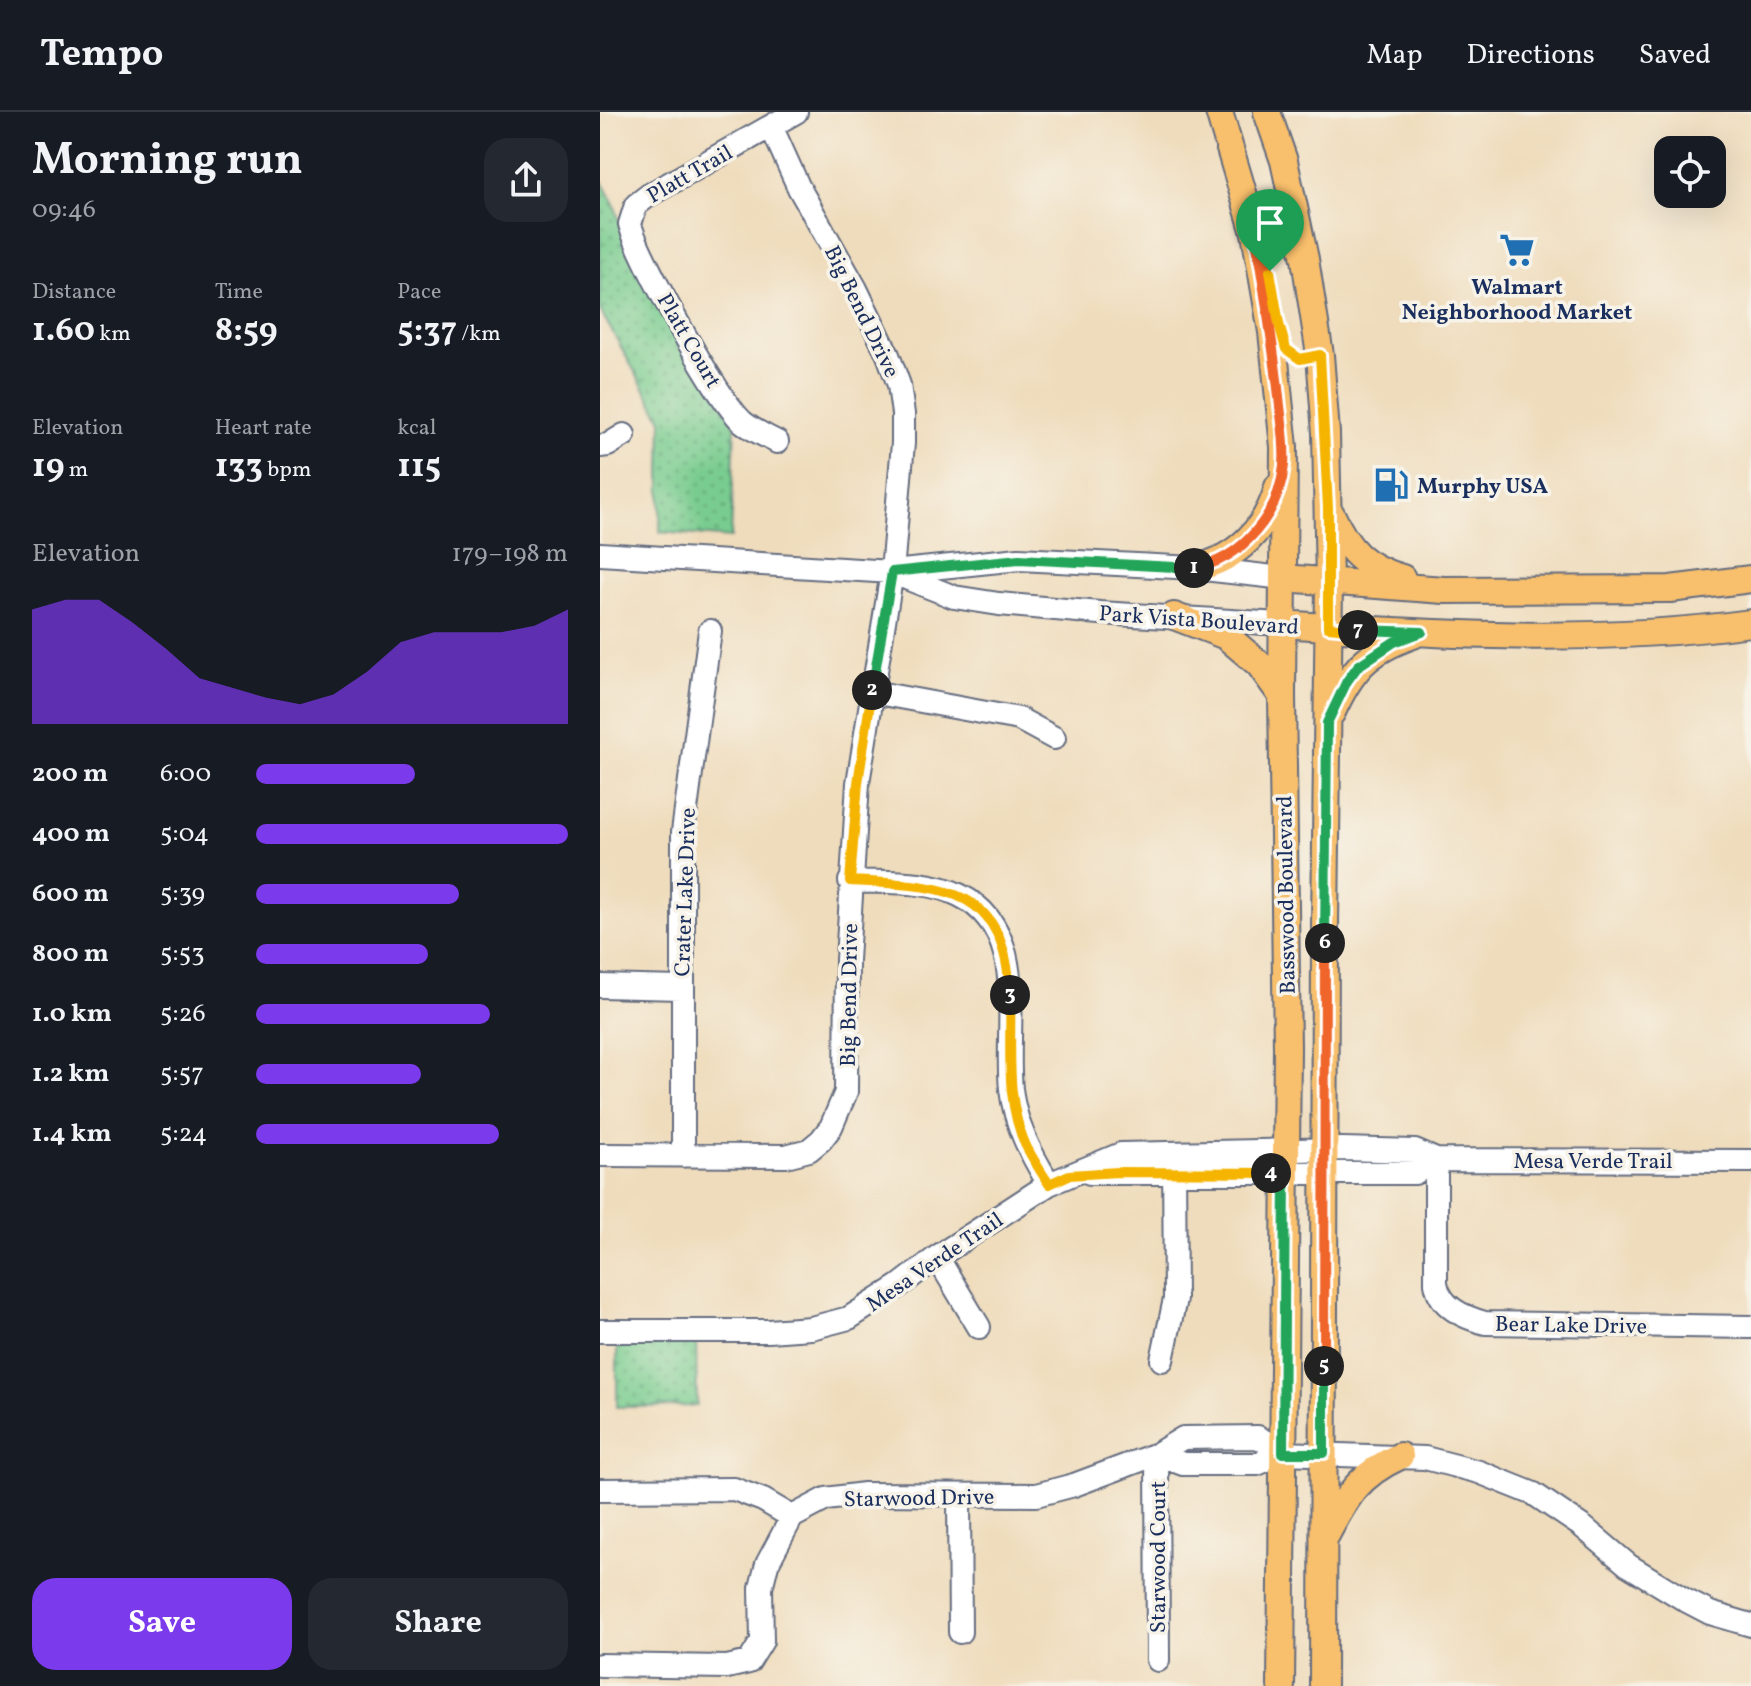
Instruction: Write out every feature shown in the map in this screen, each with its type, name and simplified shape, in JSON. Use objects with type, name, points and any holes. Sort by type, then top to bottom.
[{"type":"main road","name":"Basswood Boulevard","points":[[1219,112],[1255,233],[1272,332],[1284,447],[1282,696],[1287,927],[1281,1686]]},
{"type":"main road","name":"Basswood Boulevard","points":[[1267,112],[1293,199],[1320,355],[1328,508],[1323,1686]]},
{"type":"main road","points":[[1255,233],[1270,271],[1286,349],[1300,359],[1320,355]]},
{"type":"main road","points":[[1195,568],[1215,564],[1239,548],[1259,527],[1274,503],[1284,468]]},
{"type":"main road","points":[[1328,508],[1348,546],[1362,561],[1378,571],[1444,590]]},
{"type":"main road","name":"Park Vista Boulevard","points":[[1283,578],[1444,590],[1670,589],[1751,579]]},
{"type":"main road","points":[[1632,590],[1633,634]]},
{"type":"main road","points":[[1174,616],[1226,636],[1259,664],[1282,696]]},
{"type":"main road","name":"Park Vista Boulevard","points":[[1282,624],[1422,632],[1633,634],[1751,623]]},
{"type":"main road","points":[[1327,723],[1347,681],[1358,666],[1394,642],[1422,632]]},
{"type":"main road","points":[[1287,927],[1325,927]]},
{"type":"main road","points":[[1323,1540],[1345,1498],[1366,1475],[1400,1456]]},
{"type":"street","name":"Platt Trail","points":[[631,217],[636,205],[649,195],[796,112]]},
{"type":"street","name":"Big Bend Drive","points":[[683,1156],[786,1156],[809,1150],[831,1127],[846,1092],[850,881],[858,783],[892,572],[903,443],[899,385],[856,289],[799,188],[771,126]]},
{"type":"street","name":"Platt Court","points":[[631,217],[633,237],[715,385],[743,423],[777,442]]},
{"type":"street","points":[[600,446],[624,435]]},
{"type":"street","name":"Park Vista Boulevard","points":[[600,554],[892,572],[1019,559],[1195,568],[1283,578]]},
{"type":"street","name":"Park Vista Boulevard","points":[[892,572],[954,597],[1100,613],[1282,624]]},
{"type":"street","name":"Crater Lake Drive","points":[[683,1156],[683,832],[710,631]]},
{"type":"street","points":[[872,692],[1019,719],[1054,738]]},
{"type":"street","points":[[850,881],[940,888],[959,895],[975,906],[994,926],[1004,947],[1009,972],[1010,1071],[1015,1111],[1026,1145],[1059,1180]]},
{"type":"street","points":[[600,986],[681,988]]},
{"type":"street","name":"Mesa Verde Trail","points":[[600,1331],[768,1331],[811,1328],[849,1318],[937,1257],[1059,1180],[1121,1154],[1174,1163],[1324,1162],[1415,1173],[1436,1160],[1751,1161]]},
{"type":"street","points":[[600,1155],[683,1156]]},
{"type":"street","name":"Bear Lake Drive","points":[[1436,1160],[1436,1283],[1438,1294],[1459,1313],[1485,1323],[1751,1327]]},
{"type":"street","points":[[1162,1360],[1175,1299],[1174,1163]]},
{"type":"street","points":[[937,1257],[979,1327]]},
{"type":"street","points":[[1157,1454],[1183,1464],[1257,1464],[1283,1453],[1400,1456],[1425,1458],[1479,1472],[1534,1494],[1658,1585],[1710,1613],[1751,1625]]},
{"type":"street","name":"Starwood Drive","points":[[792,1517],[826,1499],[864,1494],[1036,1495],[1074,1485],[1157,1454]]},
{"type":"street","name":"Starwood Court","points":[[1157,1454],[1158,1660]]},
{"type":"street","points":[[600,1490],[734,1489],[763,1500],[792,1517],[767,1564],[761,1588],[762,1641],[749,1662],[727,1667],[600,1665]]},
{"type":"street","points":[[959,1496],[960,1632]]},
{"type":"green space","points":[[600,178],[614,204],[626,243],[735,425],[731,538],[660,532],[662,420],[600,310]]},
{"type":"green space","points":[[617,1335],[696,1336],[697,1406],[617,1407]]},
{"type":"place","name":"Walmart Neighborhood Market","points":[[1517,250]]},
{"type":"place","name":"Murphy USA","points":[[1391,485]]},
{"type":"route","points":[[1255,233],[1270,271],[1286,349],[1300,359],[1320,355],[1326,433],[1328,627],[1422,632],[1394,642],[1358,666],[1347,681],[1327,723],[1324,1453],[1283,1453],[1285,1173],[1118,1172],[1069,1175],[1049,1184],[1026,1145],[1015,1111],[1010,1071],[1009,972],[1004,947],[994,926],[975,906],[959,895],[940,888],[850,881],[858,783],[892,572],[1019,559],[1195,568],[1215,564],[1239,548],[1259,527],[1274,503],[1284,468],[1272,332],[1255,233]]}]
